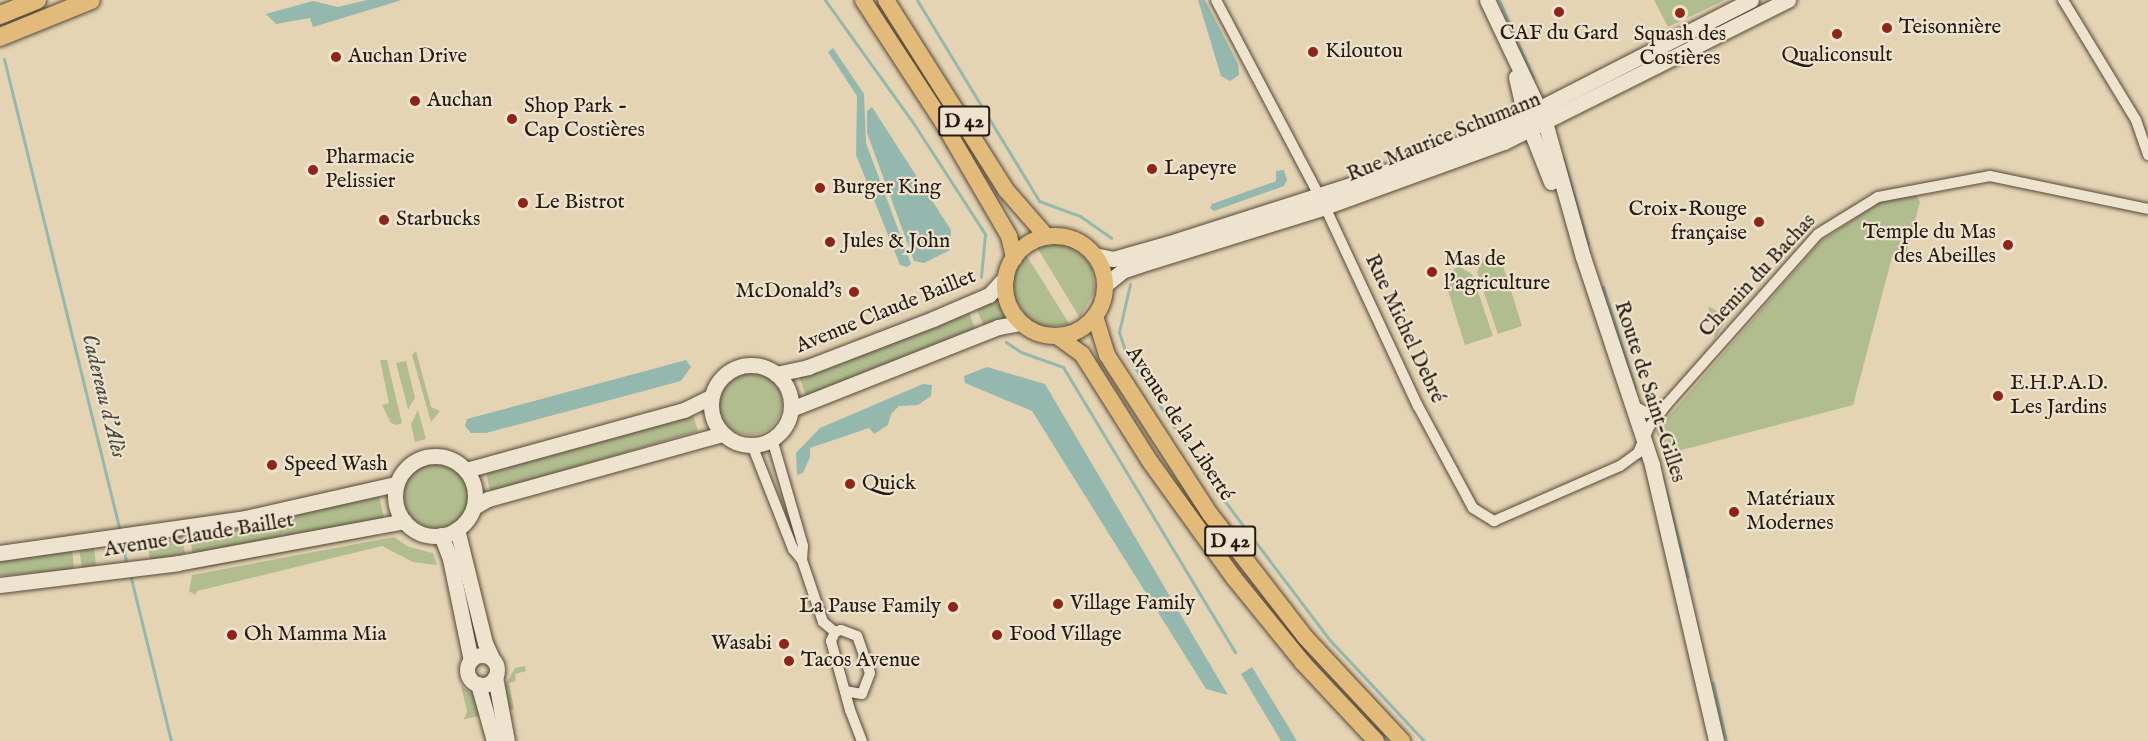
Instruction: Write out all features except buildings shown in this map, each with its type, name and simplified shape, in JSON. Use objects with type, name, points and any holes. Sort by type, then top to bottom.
[{"type":"highway","points":[[0,15],[37,0]]},
{"type":"highway","points":[[0,37],[91,0]]},
{"type":"main road","name":"D 42","points":[[863,0],[942,121],[1009,236],[1014,258]]},
{"type":"main road","name":"D 42","points":[[886,0],[1006,190],[1047,237]]},
{"type":"main road","name":"Route de Saint-Gilles","points":[[1487,0],[1515,64],[1543,115],[1578,240],[1632,405],[1710,741]]},
{"type":"main road","name":"Rue Maurice Schumann","points":[[1105,285],[1122,271],[1322,201],[1528,123],[1751,0]]},
{"type":"main road","name":"Rue Maurice Schumann","points":[[1543,115],[1788,0]]},
{"type":"main road","name":"Route de Saint-Gilles","points":[[1515,64],[1528,123],[1554,190],[1665,511],[1716,741]]},
{"type":"main road","name":"Rue Maurice Schumann","points":[[1094,255],[1107,259],[1128,256],[1322,201]]},
{"type":"main road","points":[[1047,237],[1068,238],[1094,255],[1105,285],[1095,316],[1078,331],[1058,336],[1041,334],[1020,322],[1009,306],[1006,278],[1014,258],[1031,243],[1047,237]]},
{"type":"main road","name":"Avenue Claude Baillet","points":[[776,374],[808,367],[942,315],[989,295],[1006,278]]},
{"type":"main road","name":"Avenue de la Liberté","points":[[1095,316],[1107,355],[1210,514],[1306,638],[1402,741]]},
{"type":"main road","points":[[791,409],[998,327],[1020,322]]},
{"type":"main road","name":"Avenue de la Liberté","points":[[1058,336],[1082,354],[1151,463],[1234,578],[1303,663],[1376,741]]},
{"type":"main road","points":[[758,366],[776,374],[789,392],[791,409],[787,423],[772,439],[752,445],[735,442],[723,434],[712,417],[711,397],[718,382],[737,368],[758,366]]},
{"type":"main road","points":[[466,470],[684,410],[711,397]]},
{"type":"main road","points":[[474,507],[475,488],[466,470],[451,459],[429,456],[410,465],[396,484],[395,499],[404,521],[420,533],[441,535],[457,529],[474,507],[488,499],[723,434]]},
{"type":"main road","name":"Avenue Claude Baillet","points":[[0,553],[140,535],[312,506],[396,484]]},
{"type":"main road","name":"Avenue Claude Baillet","points":[[0,585],[149,567],[404,521]]},
{"type":"main road","points":[[457,529],[484,643],[497,667],[495,677],[507,741]]},
{"type":"main road","points":[[441,535],[450,559],[471,660],[468,674],[478,684],[494,741]]},
{"type":"main road","points":[[471,660],[483,655],[492,658]]},
{"type":"main road","points":[[478,684],[495,677]]},
{"type":"street","name":"Rue Michel Debré","points":[[1216,0],[1322,201],[1407,386],[1479,515],[1499,521],[1625,463],[1641,447]]},
{"type":"street","points":[[2063,0],[2136,120],[2148,155]]},
{"type":"street","name":"Chemin du Bachas","points":[[1641,447],[1649,427],[1662,411],[1818,234],[1878,197],[1990,176],[2148,209]]},
{"type":"street","points":[[1632,405],[1647,413],[1662,411]]},
{"type":"street","points":[[772,439],[803,546],[802,560]]},
{"type":"street","points":[[752,445],[793,549],[802,560],[823,622],[835,632],[847,630],[857,636],[870,673],[854,717]]},
{"type":"street","points":[[835,632],[831,641],[862,741]]},
{"type":"street","points":[[845,691],[862,694]]},
{"type":"green space","name":"Squash des Costières","points":[[1654,0],[1725,0],[1668,27]]},
{"type":"green space","points":[[1916,195],[1920,202],[1905,258],[1892,257],[1853,405],[1663,455],[1656,431],[1821,241],[1882,201]]},
{"type":"green space","points":[[1045,243],[1068,245],[1086,259],[1092,268],[1095,291],[1080,318],[1036,246]]},
{"type":"green space","points":[[1025,253],[1070,325],[1039,327],[1022,316],[1025,314],[1015,299],[1011,300],[1011,274]]},
{"type":"green space","points":[[1499,253],[1522,326],[1498,334],[1477,272],[1484,258]]},
{"type":"green space","points":[[1458,266],[1472,274],[1493,336],[1465,345],[1444,278]]},
{"type":"green space","points":[[997,293],[1008,320],[984,326],[975,306]]},
{"type":"green space","points":[[1708,306],[1728,317],[1715,338]]},
{"type":"green space","points":[[967,309],[976,330],[806,396],[798,374]]},
{"type":"green space","points":[[416,351],[431,407],[440,411],[431,422],[412,355]]},
{"type":"green space","points":[[380,360],[387,360],[402,423],[397,425],[391,423],[382,405],[389,403]]},
{"type":"green space","points":[[406,361],[415,398],[408,409],[396,363]]},
{"type":"green space","points":[[750,371],[768,376],[773,380],[777,385],[782,403],[777,421],[773,426],[768,430],[750,435],[732,430],[727,426],[723,421],[718,403],[723,385],[727,380],[732,376]]},
{"type":"green space","points":[[418,410],[426,439],[415,442],[411,424]]},
{"type":"green space","points":[[692,412],[698,431],[490,492],[486,471]]},
{"type":"green space","points":[[436,462],[449,465],[459,472],[466,482],[469,495],[466,508],[459,518],[449,525],[436,528],[423,525],[413,518],[406,508],[403,495],[406,482],[413,472],[423,465]]},
{"type":"green space","points":[[379,496],[384,518],[193,555],[189,533]]},
{"type":"green space","points":[[389,528],[391,531],[374,536],[193,570],[197,564]]},
{"type":"green space","points":[[182,535],[185,554],[150,560],[147,540]]},
{"type":"green space","points":[[394,537],[409,547],[433,553],[437,565],[413,562],[382,546],[197,591],[195,595],[189,591],[192,575]]},
{"type":"green space","points":[[94,547],[96,565],[82,568],[79,548]]},
{"type":"green space","points":[[72,549],[74,569],[0,576],[0,557]]},
{"type":"green space","points":[[525,666],[526,671],[515,674],[516,681],[509,683],[514,709],[509,710],[505,685],[515,668]]},
{"type":"green space","points":[[461,686],[475,696],[480,716],[464,719],[467,711]]},
{"type":"water","points":[[367,0],[402,0],[313,27],[310,18],[276,24],[266,14],[313,1],[338,7]]},
{"type":"water","points":[[1198,0],[1205,0],[1238,64],[1239,75],[1230,81],[1221,76]]},
{"type":"water","points":[[833,48],[864,94],[866,143],[911,264],[907,267],[900,265],[856,155],[857,96],[828,52]]},
{"type":"water","points":[[872,107],[951,230],[950,250],[924,263],[914,261],[867,133],[867,111]]},
{"type":"water","points":[[1284,170],[1287,180],[1284,186],[1214,211],[1210,208],[1212,204],[1276,181],[1276,171]]},
{"type":"water","points":[[686,360],[691,367],[681,381],[486,433],[471,433],[465,426],[467,419]]},
{"type":"water","points":[[987,367],[1045,384],[1228,695],[1206,689],[1032,411],[965,383],[964,376]]},
{"type":"water","points":[[923,384],[932,385],[931,396],[918,405],[899,406],[891,414],[888,425],[874,434],[869,428],[810,448],[810,457],[803,473],[797,475],[796,453],[820,428]]},
{"type":"water","points":[[1252,667],[1297,741],[1281,741],[1241,674]]},
{"type":"waterway","points":[[825,0],[912,121],[985,234],[981,277]]},
{"type":"waterway","points":[[917,0],[1039,201],[1080,216],[1111,238]]},
{"type":"waterway","points":[[1499,0],[1533,78]]},
{"type":"waterway","name":"Cadereau d'Alès","points":[[4,59],[120,532]]},
{"type":"waterway","points":[[1563,158],[1588,244]]},
{"type":"waterway","points":[[1130,284],[1119,332],[1126,354],[1214,487],[1328,638],[1424,741]]},
{"type":"waterway","points":[[1603,287],[1635,388]]},
{"type":"waterway","points":[[1006,342],[1021,352],[1063,367],[1235,652]]},
{"type":"waterway","points":[[1662,476],[1688,577]]},
{"type":"waterway","name":"Cadereau d'Alès","points":[[122,542],[127,565]]},
{"type":"waterway","name":"Cadereau d'Alès","points":[[130,574],[171,741]]},
{"type":"waterway","points":[[1713,683],[1726,741]]},
{"type":"place","name":"CAF du Gard","points":[[1559,12]]},
{"type":"place","name":"Squash des Costières","points":[[1680,13]]},
{"type":"place","name":"Teisonnière","points":[[1887,28]]},
{"type":"place","name":"Qualiconsult","points":[[1837,34]]},
{"type":"place","name":"Kiloutou","points":[[1313,52]]},
{"type":"place","name":"Auchan Drive","points":[[336,57]]},
{"type":"place","name":"Auchan","points":[[415,101]]},
{"type":"place","name":"Shop Park - Cap Costières","points":[[512,119]]},
{"type":"place","name":"Lapeyre","points":[[1152,169]]},
{"type":"place","name":"Pharmacie Pelissier","points":[[313,170]]},
{"type":"place","name":"Burger King","points":[[820,188]]},
{"type":"place","name":"Le Bistrot","points":[[523,203]]},
{"type":"place","name":"Starbucks","points":[[384,220]]},
{"type":"place","name":"Croix-Rouge française","points":[[1759,222]]},
{"type":"place","name":"Jules & John","points":[[830,242]]},
{"type":"place","name":"Temple du Mas des Abeilles","points":[[2008,245]]},
{"type":"place","name":"Mas de l'agriculture","points":[[1432,272]]},
{"type":"place","name":"McDonald's","points":[[854,292]]},
{"type":"place","name":"E.H.P.A.D. Les Jardins","points":[[1998,396]]},
{"type":"place","name":"Speed Wash","points":[[272,465]]},
{"type":"place","name":"Quick","points":[[850,484]]},
{"type":"place","name":"Matériaux Modernes","points":[[1734,512]]},
{"type":"place","name":"Village Family","points":[[1058,604]]},
{"type":"place","name":"La Pause Family","points":[[953,607]]},
{"type":"place","name":"Oh Mamma Mia","points":[[232,635]]},
{"type":"place","name":"Food Village","points":[[997,635]]},
{"type":"place","name":"Wasabi","points":[[784,644]]},
{"type":"place","name":"Tacos Avenue","points":[[789,661]]}]
